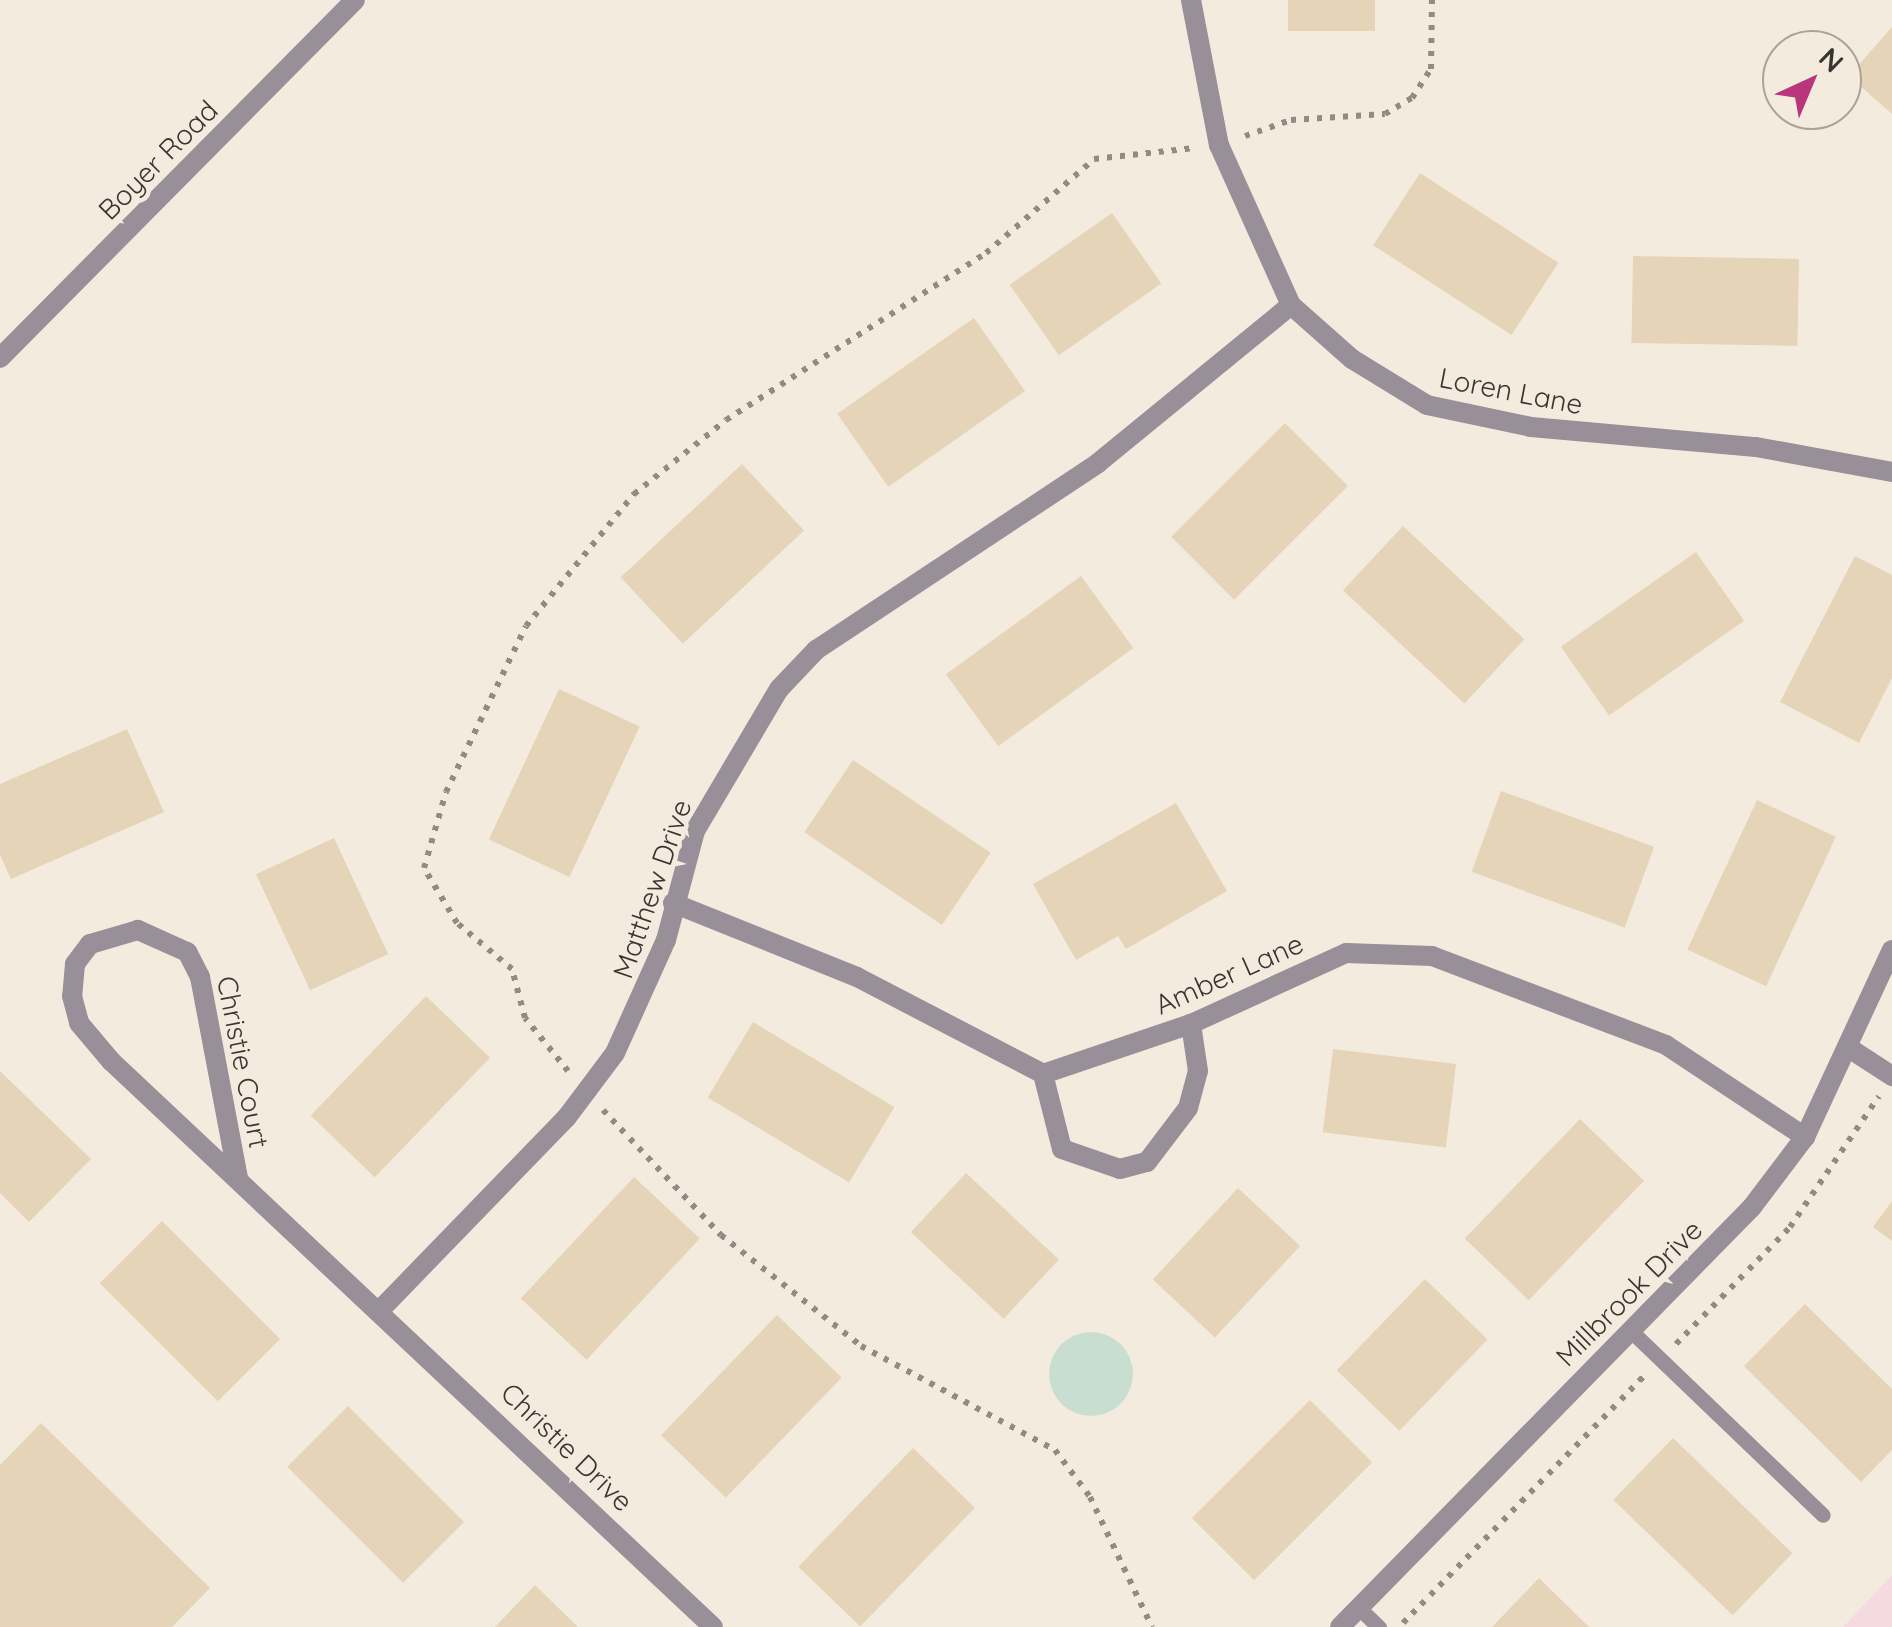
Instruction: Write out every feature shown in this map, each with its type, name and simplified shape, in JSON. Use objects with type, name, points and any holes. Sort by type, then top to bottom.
[{"type":"street","name":"Boyer Road","points":[[0,358],[354,0]]},
{"type":"street","name":"Loren Lane","points":[[1191,0],[1219,145],[1291,304],[1352,359],[1427,405],[1531,427],[1756,447],[1892,472]]},
{"type":"street","name":"Matthew Drive","points":[[381,1309],[587,1092],[643,1001],[695,830],[732,757],[816,650],[1098,462],[1291,304]]},
{"type":"street","points":[[674,903],[857,976],[1043,1074],[1062,1149],[1120,1170],[1148,1162],[1188,1108],[1198,1071],[1191,1024]]},
{"type":"street","name":"Christie Court","points":[[238,1178],[200,977],[187,952],[138,930],[90,944],[75,964],[79,1024],[238,1178],[381,1309]]},
{"type":"street","name":"Millbrook Drive","points":[[1340,1627],[1752,1207],[1805,1137],[1852,1050],[1892,950]]},
{"type":"street","name":"Amber Lane","points":[[1043,1074],[1191,1024],[1346,953],[1432,956],[1666,1044],[1805,1137]]},
{"type":"street","points":[[1852,1050],[1892,1076]]},
{"type":"street","name":"Christie Drive","points":[[381,1309],[712,1627]]},
{"type":"lane","points":[[1630,1330],[1823,1516]]},
{"type":"lane","points":[[1359,1608],[1379,1627]]},
{"type":"path","points":[[1152,1627],[1090,1497],[1056,1450],[861,1346],[780,1284],[587,1092],[524,1018],[512,969],[456,923],[424,868],[446,792],[526,626],[634,494],[726,420],[986,252],[1094,159],[1219,145],[1291,120],[1385,114],[1412,98],[1432,69],[1432,0]]},
{"type":"shaded area","points":[[1892,1575],[1892,1627],[1843,1627]]},
{"type":"green space","points":[[1091,1332],[1114,1339],[1126,1351],[1133,1374],[1126,1397],[1114,1409],[1091,1416],[1068,1409],[1056,1397],[1049,1374],[1056,1351],[1068,1339]]},
{"type":"building","points":[[1288,0],[1375,0],[1375,31],[1288,31]]},
{"type":"building","points":[[1892,27],[1892,114],[1862,87],[1862,61]]},
{"type":"building","points":[[1420,173],[1558,263],[1512,335],[1373,245]]},
{"type":"building","points":[[1112,213],[1161,283],[1059,355],[1010,285]]},
{"type":"building","points":[[1633,256],[1799,259],[1797,346],[1631,343]]},
{"type":"building","points":[[974,318],[1025,391],[888,487],[837,414]]},
{"type":"building","points":[[1285,423],[1348,486],[1234,600],[1171,537]]},
{"type":"building","points":[[742,464],[804,531],[683,644],[621,577]]},
{"type":"building","points":[[1403,526],[1524,639],[1464,704],[1343,590]]},
{"type":"building","points":[[1696,552],[1744,621],[1609,715],[1561,647]]},
{"type":"building","points":[[1855,556],[1892,575],[1892,678],[1859,743],[1780,702]]},
{"type":"building","points":[[1081,576],[1133,648],[998,746],[946,674]]},
{"type":"building","points":[[559,689],[640,727],[570,877],[489,839]]},
{"type":"building","points":[[127,729],[164,812],[11,879],[0,855],[0,784]]},
{"type":"building","points":[[853,760],[991,853],[942,925],[804,832]]},
{"type":"building","points":[[1501,791],[1654,847],[1625,928],[1472,872]]},
{"type":"building","points":[[1757,800],[1836,837],[1766,986],[1687,950]]},
{"type":"building","points":[[1176,803],[1227,891],[1126,949],[1118,936],[1076,960],[1033,884]]},
{"type":"building","points":[[334,838],[388,954],[310,990],[256,874]]},
{"type":"building","points":[[426,996],[490,1058],[375,1177],[311,1115]]},
{"type":"building","points":[[753,1022],[894,1107],[849,1182],[708,1097]]},
{"type":"building","points":[[1333,1049],[1456,1064],[1446,1147],[1323,1132]]},
{"type":"building","points":[[0,1071],[91,1159],[29,1222],[0,1193]]},
{"type":"building","points":[[1580,1119],[1644,1181],[1529,1300],[1465,1238]]},
{"type":"building","points":[[966,1173],[1059,1260],[1004,1319],[911,1232]]},
{"type":"building","points":[[634,1177],[700,1238],[587,1360],[521,1298]]},
{"type":"building","points":[[1238,1188],[1300,1246],[1215,1337],[1153,1279]]},
{"type":"building","points":[[1892,1201],[1892,1241],[1873,1227]]},
{"type":"building","points":[[162,1221],[280,1339],[218,1401],[100,1283]]},
{"type":"building","points":[[1425,1279],[1488,1339],[1399,1431],[1337,1370]]},
{"type":"building","points":[[1805,1304],[1892,1389],[1892,1450],[1861,1482],[1744,1366]]},
{"type":"building","points":[[777,1315],[842,1378],[726,1498],[661,1435]]},
{"type":"building","points":[[1310,1400],[1372,1462],[1254,1580],[1192,1518]]},
{"type":"building","points":[[348,1406],[464,1522],[403,1583],[287,1467]]},
{"type":"building","points":[[41,1423],[210,1588],[172,1627],[0,1627],[0,1465]]},
{"type":"building","points":[[1673,1438],[1792,1553],[1733,1615],[1613,1500]]},
{"type":"building","points":[[913,1448],[975,1508],[860,1626],[798,1567]]},
{"type":"building","points":[[1539,1578],[1589,1627],[1492,1627]]},
{"type":"building","points":[[535,1585],[578,1627],[495,1627]]}]
